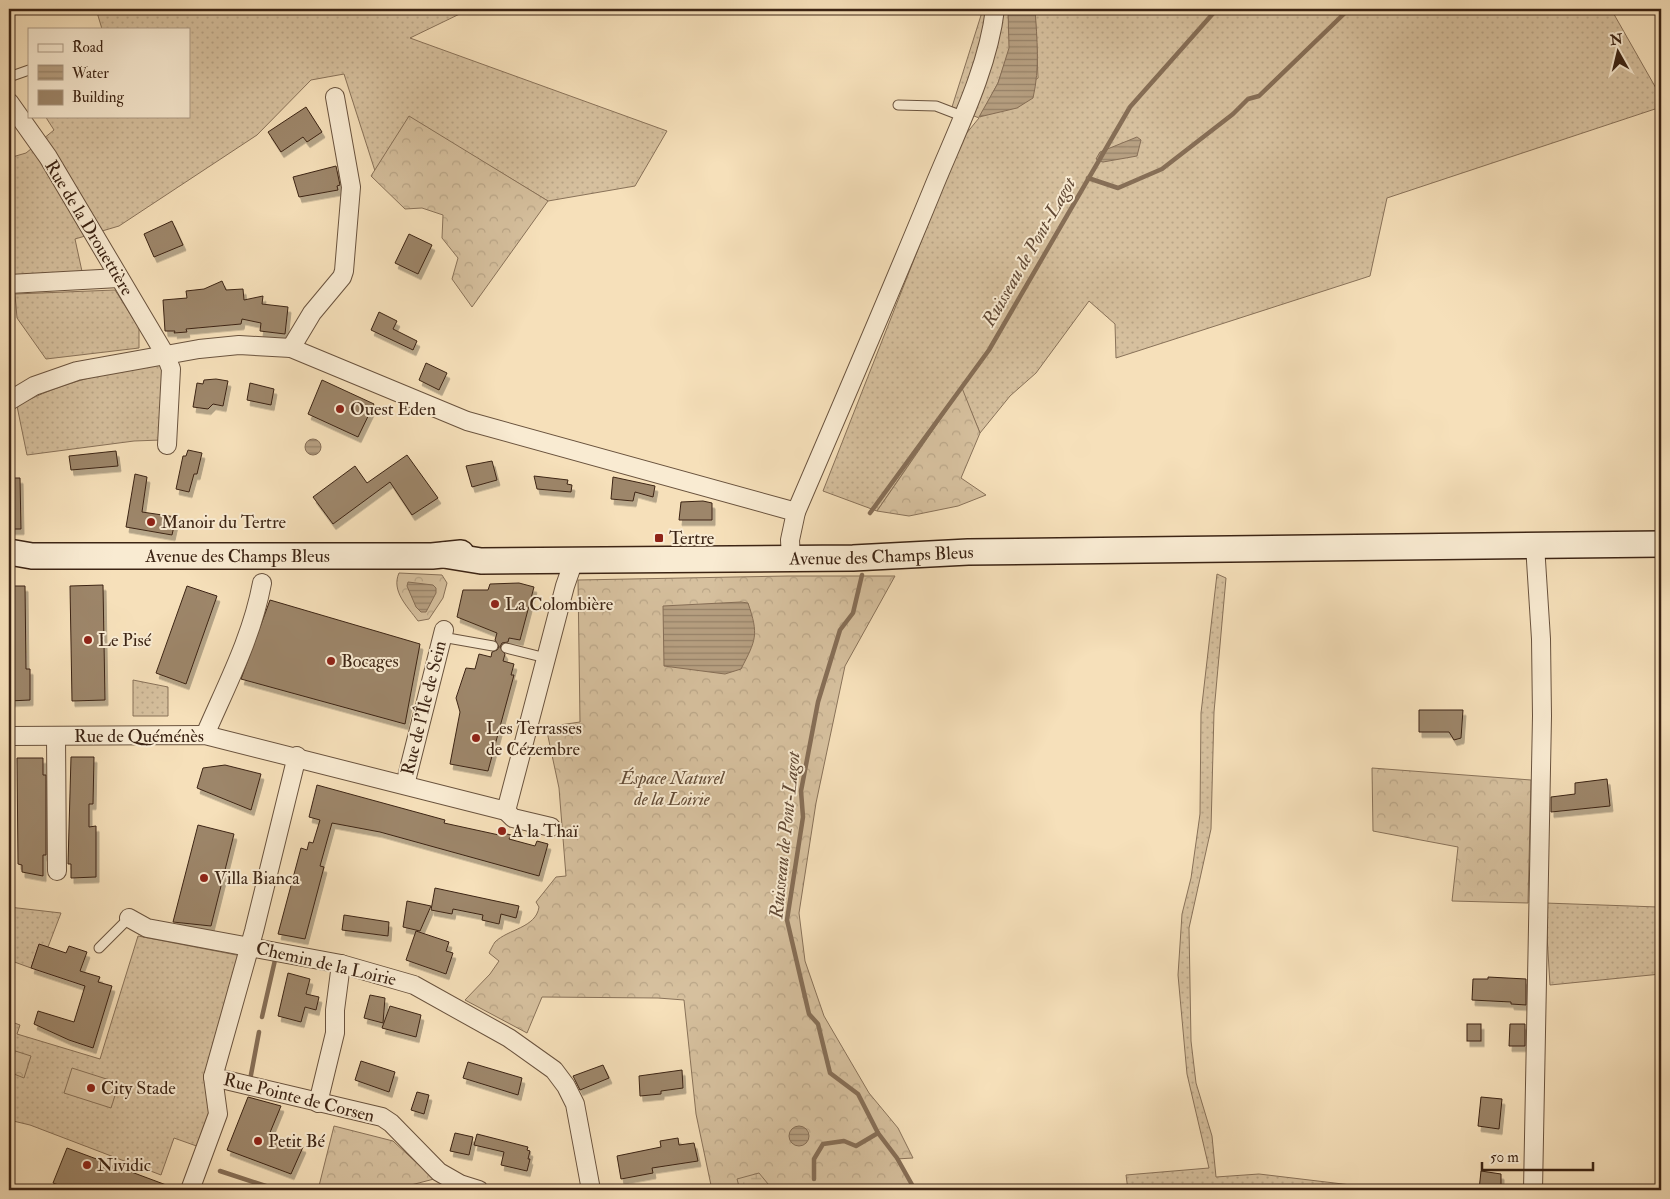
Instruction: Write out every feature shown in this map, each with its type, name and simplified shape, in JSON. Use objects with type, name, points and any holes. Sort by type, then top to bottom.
[{"type":"main road","name":"Avenue des Champs Bleus","points":[[444,556],[478,550],[599,549],[791,552],[905,557],[968,552],[1661,544]]},
{"type":"main road","name":"Avenue des Champs Bleus","points":[[574,560],[573,553],[592,553],[599,549]]},
{"type":"main road","name":"Avenue des Champs Bleus","points":[[16,557],[444,556],[481,561],[574,560],[791,552]]},
{"type":"street","points":[[791,552],[790,537],[796,512],[880,318],[962,116],[990,40],[995,9]]},
{"type":"street","points":[[291,348],[312,313],[342,277],[344,271],[351,187],[335,97]]},
{"type":"street","name":"Rue de la Drouettière","points":[[9,102],[48,158],[97,237],[119,278],[166,356]]},
{"type":"street","points":[[9,284],[119,278]]},
{"type":"street","points":[[9,401],[34,386],[77,371],[239,345],[291,348],[467,422],[796,512]]},
{"type":"street","points":[[166,356],[171,369],[167,445]]},
{"type":"street","points":[[1533,1190],[1542,716],[1541,640],[1535,545]]},
{"type":"street","points":[[506,811],[574,560]]},
{"type":"street","points":[[205,734],[236,668],[256,616],[262,583]]},
{"type":"street","name":"Rue de l'Île de Sein","points":[[404,786],[443,633]]},
{"type":"street","name":"Rue de Quéménès","points":[[9,736],[205,734],[297,756]]},
{"type":"street","points":[[56,736],[57,871]]},
{"type":"street","points":[[190,1190],[218,1114],[214,1077],[297,756]]},
{"type":"street","name":"Rue de l'Île de Sein","points":[[297,756],[404,786],[506,811],[514,818],[551,827]]},
{"type":"street","name":"Chemin de la Loirie","points":[[129,918],[147,928],[341,964],[414,985],[509,1038],[554,1070],[566,1086],[575,1104],[591,1190]]},
{"type":"street","points":[[318,1102],[335,1033],[335,1010],[341,964]]},
{"type":"street","name":"Rue Pointe de Corsen","points":[[214,1077],[382,1117],[392,1123],[439,1172],[460,1184],[479,1190]]},
{"type":"lane","points":[[9,77],[28,70]]},
{"type":"lane","points":[[898,106],[936,106],[962,116]]},
{"type":"lane","points":[[443,633],[493,646]]},
{"type":"lane","points":[[506,648],[546,658]]},
{"type":"lane","points":[[99,948],[129,918]]},
{"type":"green space","points":[[96,9],[470,9],[410,38],[667,131],[635,186],[548,201],[409,117],[375,171],[344,74],[311,80],[257,135],[119,226],[75,239],[83,276],[9,279],[9,158],[26,153],[54,130],[46,118],[190,118],[190,28],[102,28]]},
{"type":"green space","points":[[983,9],[1008,9],[1010,48],[998,83],[980,117],[1038,78],[1035,9],[1611,9],[1661,97],[1661,107],[1387,198],[1370,276],[1116,358],[1115,324],[1089,301],[1036,373],[1010,396],[980,433],[961,388],[877,511],[823,491],[961,140],[979,118],[952,107]]},
{"type":"green space","points":[[409,116],[548,201],[472,307],[452,279],[458,258],[442,238],[443,215],[422,208],[405,209],[371,176]]},
{"type":"green space","points":[[115,290],[139,328],[139,348],[46,359],[17,318],[15,294]]},
{"type":"green space","points":[[161,363],[165,366],[161,440],[134,441],[27,455],[17,406],[51,390],[87,378]]},
{"type":"green space","points":[[962,388],[980,433],[961,478],[986,495],[958,506],[909,516],[877,511]]},
{"type":"green space","points":[[399,573],[442,575],[447,583],[443,598],[429,619],[418,621],[401,598],[397,586]]},
{"type":"green space","points":[[1217,574],[1226,578],[1214,712],[1211,829],[1189,928],[1191,1041],[1196,1083],[1212,1136],[1216,1177],[1259,1174],[1393,1190],[1128,1190],[1126,1175],[1209,1168],[1187,1074],[1178,975],[1182,914],[1191,878],[1200,814],[1201,713]]},
{"type":"green space","name":"Éspace Naturel de la Loirie","points":[[895,576],[845,666],[816,803],[799,913],[805,961],[824,1016],[869,1093],[898,1128],[913,1158],[896,1159],[915,1190],[712,1190],[696,1114],[684,1000],[542,997],[527,1033],[465,1000],[490,974],[499,961],[489,953],[495,942],[533,920],[539,907],[536,902],[556,877],[566,876],[559,788],[546,727],[580,722],[578,580]]},
{"type":"green space","points":[[133,680],[168,687],[168,716],[133,716]]},
{"type":"green space","points":[[1372,768],[1531,780],[1528,903],[1452,901],[1458,847],[1373,831]]},
{"type":"green space","points":[[1545,903],[1658,907],[1661,914],[1661,974],[1550,985]]},
{"type":"green space","points":[[9,907],[61,913],[48,947],[39,945],[31,968],[9,960]]},
{"type":"green space","points":[[138,936],[247,957],[205,1149],[174,1138],[161,1175],[30,1125],[9,1120],[9,1021],[20,1025],[17,1034],[100,1059]]},
{"type":"green space","points":[[9,1049],[31,1056],[24,1078],[9,1072]]},
{"type":"green space","name":"City Stade","points":[[72,1068],[119,1083],[111,1108],[64,1093]]},
{"type":"green space","points":[[334,1126],[393,1141],[434,1179],[411,1185],[410,1190],[318,1190]]},
{"type":"green space","points":[[759,1173],[773,1190],[740,1190],[737,1179]]},
{"type":"water","points":[[1008,9],[1035,9],[1037,65],[1033,98],[1017,108],[979,117],[998,83],[1009,48]]},
{"type":"water","points":[[1137,137],[1141,140],[1137,156],[1103,162],[1096,159],[1100,152]]},
{"type":"water","points":[[313,439],[319,441],[321,447],[319,453],[313,455],[307,453],[305,447],[307,441]]},
{"type":"water","points":[[408,582],[433,585],[436,588],[436,593],[426,612],[421,612],[416,607],[407,586]]},
{"type":"water","points":[[748,603],[755,630],[753,644],[741,669],[725,674],[664,666],[663,606]]},
{"type":"water","points":[[799,1126],[806,1129],[809,1136],[806,1143],[799,1146],[792,1143],[789,1136],[792,1129]]},
{"type":"building","points":[[306,107],[322,132],[307,142],[303,137],[281,152],[268,132]]},
{"type":"building","points":[[336,166],[340,185],[337,186],[338,190],[299,197],[293,177]]},
{"type":"building","points":[[172,221],[183,245],[154,257],[144,234]]},
{"type":"building","points":[[409,234],[432,245],[418,274],[395,263]]},
{"type":"building","points":[[222,281],[226,290],[243,289],[244,300],[263,296],[262,304],[288,307],[285,334],[260,331],[261,323],[242,319],[241,324],[186,329],[187,332],[174,333],[175,331],[165,331],[163,300],[187,298],[186,291],[204,289]]},
{"type":"building","points":[[379,312],[397,321],[393,329],[417,341],[413,350],[371,330]]},
{"type":"building","points":[[426,363],[447,373],[439,390],[419,380]]},
{"type":"building","points":[[204,380],[228,381],[223,406],[213,404],[208,409],[193,407],[197,383],[203,384]]},
{"type":"building","name":"Ouest Eden","points":[[322,380],[374,404],[358,437],[308,414]]},
{"type":"building","points":[[250,383],[274,389],[271,405],[247,400]]},
{"type":"building","name":"Manoir du Tertre","points":[[188,450],[202,453],[197,474],[194,474],[189,492],[176,489],[183,456],[186,456]]},
{"type":"building","points":[[116,451],[118,466],[71,470],[69,456]]},
{"type":"building","points":[[407,455],[438,498],[412,515],[390,482],[333,524],[313,497],[355,466],[367,483]]},
{"type":"building","points":[[492,461],[497,480],[472,487],[466,466]]},
{"type":"building","name":"Manoir du Tertre","points":[[135,474],[147,477],[142,512],[176,517],[172,535],[126,527]]},
{"type":"building","points":[[534,476],[568,480],[567,484],[572,485],[571,492],[537,489]]},
{"type":"building","points":[[613,477],[655,486],[653,497],[635,492],[633,501],[611,499]]},
{"type":"building","points":[[9,478],[20,478],[21,529],[9,529]]},
{"type":"building","points":[[703,501],[712,503],[712,520],[679,520],[681,502]]},
{"type":"building","points":[[519,583],[534,587],[520,640],[509,638],[508,642],[502,643],[500,647],[505,654],[503,661],[514,664],[511,675],[514,675],[488,771],[450,764],[460,712],[456,698],[466,668],[475,669],[479,654],[491,657],[492,652],[499,647],[495,640],[497,633],[457,617],[463,590],[488,590],[490,584]]},
{"type":"building","name":"Le Pisé","points":[[103,585],[105,700],[72,701],[70,586]]},
{"type":"building","points":[[9,586],[25,586],[26,669],[30,669],[30,700],[9,701]]},
{"type":"building","name":"Le Pisé","points":[[187,586],[217,596],[186,684],[156,673]]},
{"type":"building","name":"Bocages","points":[[270,600],[420,644],[405,724],[241,679]]},
{"type":"building","points":[[1419,710],[1463,710],[1461,738],[1454,740],[1449,732],[1419,732]]},
{"type":"building","points":[[71,757],[94,757],[93,804],[89,804],[89,827],[96,826],[96,877],[71,878],[71,864],[68,864]]},
{"type":"building","points":[[17,758],[43,758],[43,775],[46,775],[46,855],[43,855],[43,876],[22,872],[22,865],[18,864]]},
{"type":"building","points":[[225,765],[261,774],[251,810],[197,788],[203,768]]},
{"type":"building","points":[[1607,779],[1610,806],[1551,812],[1551,797],[1575,794],[1575,783]]},
{"type":"building","points":[[317,785],[445,820],[444,823],[499,835],[499,832],[511,835],[509,839],[535,846],[537,841],[548,844],[539,876],[380,832],[332,823],[320,866],[324,867],[305,939],[278,934],[301,848],[307,850],[309,842],[313,843],[320,820],[309,817]]},
{"type":"building","name":"Villa Bianca","points":[[198,825],[234,834],[211,926],[173,922]]},
{"type":"building","points":[[435,888],[519,906],[516,918],[501,914],[499,924],[482,920],[483,915],[453,909],[452,914],[431,910]]},
{"type":"building","points":[[407,901],[431,906],[420,931],[403,927]]},
{"type":"building","points":[[344,915],[389,922],[388,936],[342,930]]},
{"type":"building","points":[[416,931],[449,942],[446,951],[453,953],[446,974],[406,960]]},
{"type":"building","points":[[39,944],[66,953],[69,946],[87,952],[80,971],[100,977],[98,982],[112,986],[93,1048],[69,1040],[34,1024],[38,1011],[74,1022],[85,986],[31,968]]},
{"type":"building","points":[[288,973],[310,979],[306,994],[319,997],[316,1010],[305,1007],[301,1022],[278,1016]]},
{"type":"building","points":[[1488,977],[1526,979],[1526,1005],[1511,1004],[1511,1002],[1472,1000],[1473,979],[1488,979]]},
{"type":"building","points":[[370,995],[385,998],[383,1023],[364,1018]]},
{"type":"building","points":[[390,1006],[421,1015],[416,1037],[382,1028]]},
{"type":"building","points":[[1467,1024],[1481,1024],[1481,1041],[1467,1041]]},
{"type":"building","points":[[1510,1024],[1525,1024],[1525,1046],[1509,1046]]},
{"type":"building","points":[[361,1061],[395,1072],[389,1092],[355,1080]]},
{"type":"building","points":[[468,1062],[522,1078],[518,1095],[463,1078]]},
{"type":"building","points":[[603,1065],[609,1078],[580,1090],[573,1076]]},
{"type":"building","points":[[682,1070],[683,1088],[661,1091],[661,1094],[640,1096],[639,1076]]},
{"type":"building","points":[[417,1092],[429,1095],[424,1114],[411,1110]]},
{"type":"building","name":"Petit Bé","points":[[248,1097],[281,1106],[269,1135],[303,1147],[291,1174],[227,1150]]},
{"type":"building","points":[[1481,1097],[1502,1099],[1499,1129],[1478,1126]]},
{"type":"building","points":[[455,1133],[473,1137],[469,1155],[450,1151]]},
{"type":"building","points":[[477,1134],[528,1147],[527,1150],[530,1151],[528,1159],[530,1159],[527,1171],[501,1165],[504,1152],[474,1145]]},
{"type":"building","points":[[678,1138],[679,1145],[694,1143],[698,1161],[652,1168],[653,1173],[621,1179],[617,1156],[661,1147],[660,1141]]},
{"type":"building","name":"Nividic","points":[[67,1148],[177,1190],[72,1190],[53,1183]]},
{"type":"building","points":[[1481,1171],[1501,1174],[1501,1190],[1479,1190]]},
{"type":"waterway","name":"Ruisseau de Pont-Lagot","points":[[870,513],[989,350],[1130,107],[1217,9]]},
{"type":"waterway","points":[[1088,178],[1118,188],[1162,169],[1233,114],[1248,99],[1259,96],[1349,9]]},
{"type":"waterway","name":"Ruisseau de Pont-Lagot","points":[[862,575],[853,613],[840,630],[818,702],[801,791],[803,817],[787,920],[809,1014],[818,1024],[830,1073],[858,1094],[878,1133],[897,1158],[915,1190]]},
{"type":"waterway","points":[[262,1017],[275,960]]},
{"type":"waterway","points":[[250,1080],[259,1032]]},
{"type":"waterway","points":[[814,1179],[814,1159],[823,1144],[844,1141],[856,1146],[878,1133]]},
{"type":"waterway","points":[[220,1171],[278,1190]]},
{"type":"place","name":"Ouest Eden","points":[[340,409]]},
{"type":"place","name":"Manoir du Tertre","points":[[151,522]]},
{"type":"place","name":"Tertre","points":[[659,538]]},
{"type":"place","name":"La Colombière","points":[[495,604]]},
{"type":"place","name":"Le Pisé","points":[[88,640]]},
{"type":"place","name":"Bocages","points":[[331,661]]},
{"type":"place","name":"Les Terrasses de Cézembre","points":[[476,738]]},
{"type":"place","name":"A la Thaï","points":[[502,831]]},
{"type":"place","name":"Villa Bianca","points":[[204,878]]},
{"type":"place","name":"City Stade","points":[[91,1088]]},
{"type":"place","name":"Petit Bé","points":[[258,1141]]},
{"type":"place","name":"Nividic","points":[[87,1165]]}]
